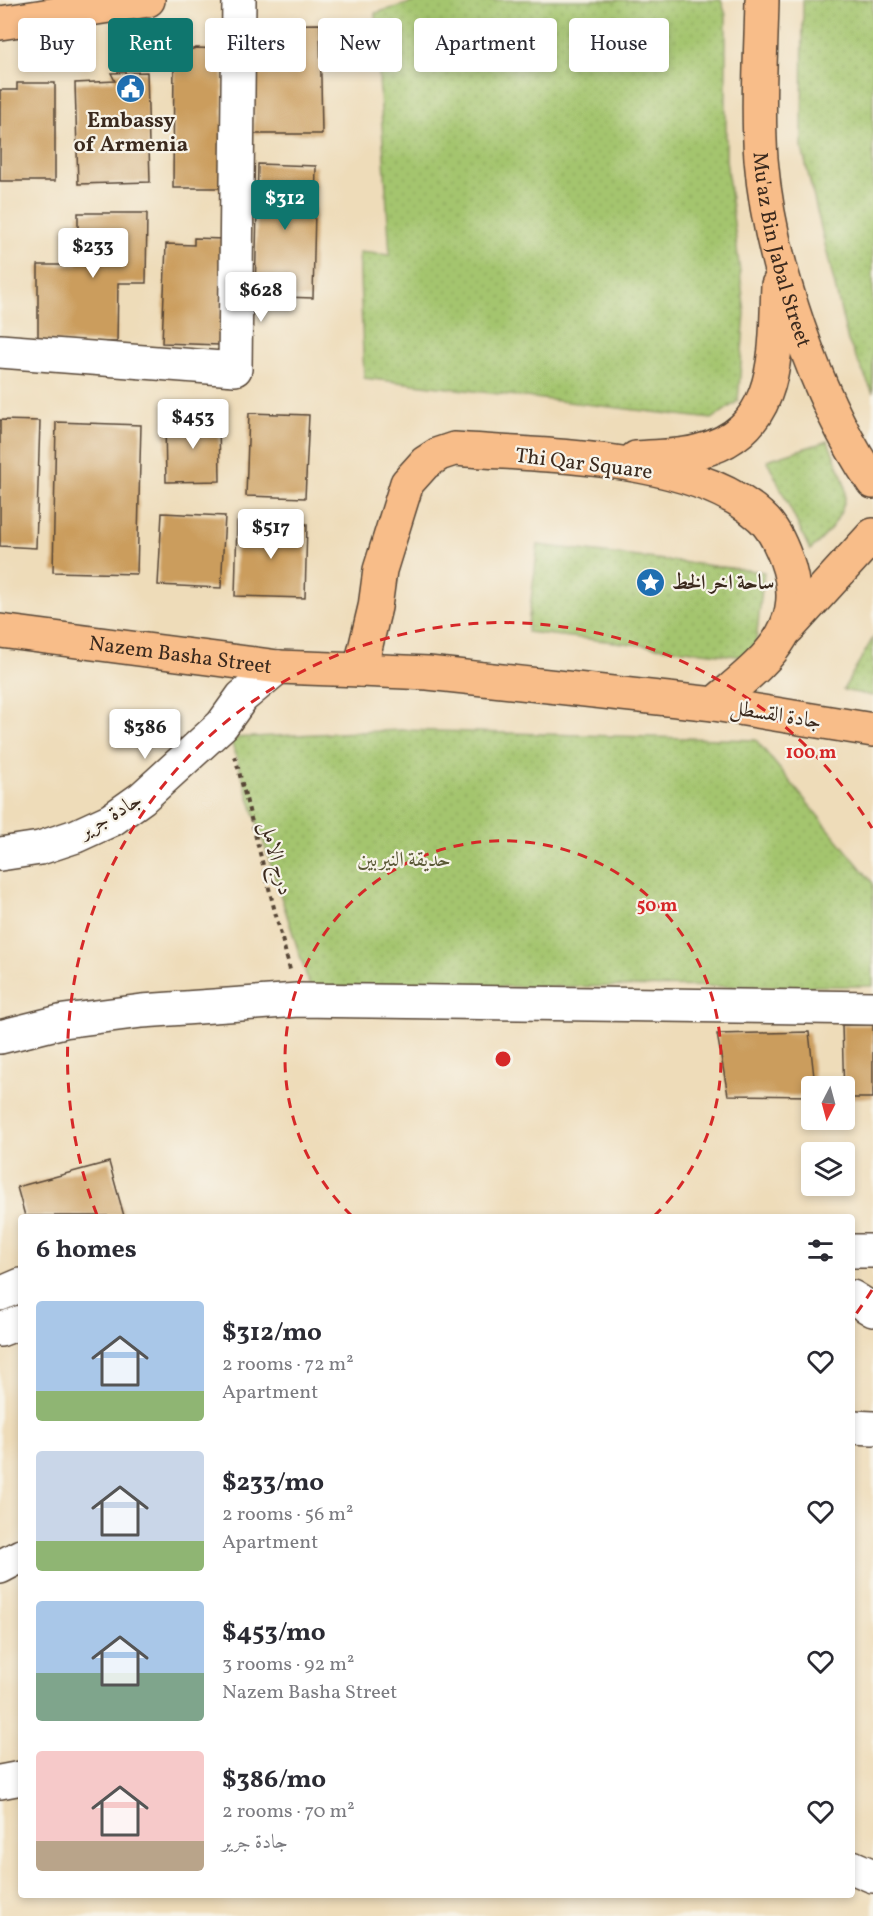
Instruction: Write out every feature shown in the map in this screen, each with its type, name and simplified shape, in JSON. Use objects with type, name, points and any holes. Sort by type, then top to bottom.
[{"type":"main road","points":[[0,23],[148,0]]},
{"type":"main road","name":"Mu'az Bin Jabal Street","points":[[759,5],[761,159],[779,268],[832,409],[873,483]]},
{"type":"main road","points":[[603,461],[700,451],[745,431],[767,394],[775,354],[779,268]]},
{"type":"main road","name":"Thi Qar Square","points":[[360,670],[375,607],[380,570],[411,477],[425,463],[439,454],[454,449],[603,461],[649,469],[705,485],[737,499],[762,517],[780,541],[790,570],[792,600],[788,628],[773,651],[714,704]]},
{"type":"main road","points":[[788,628],[873,535]]},
{"type":"main road","name":"Nazem Basha Street","points":[[0,631],[279,667],[360,670]]},
{"type":"main road","points":[[360,670],[428,673],[714,704]]},
{"type":"main road","name":"جادة القسطل","points":[[714,704],[873,730]]},
{"type":"street","points":[[0,351],[235,369],[239,0]]},
{"type":"street","name":"جادة جرير","points":[[0,854],[40,848],[76,836],[111,820],[142,798],[222,725],[242,697],[279,667]]},
{"type":"street","points":[[0,1037],[64,1020],[142,1011],[298,1000],[873,1008]]},
{"type":"street","points":[[855,1251],[873,1251]]},
{"type":"street","points":[[0,1294],[18,1286]]},
{"type":"street","points":[[855,1288],[873,1291]]},
{"type":"street","points":[[855,1299],[873,1310]]},
{"type":"street","points":[[0,1330],[18,1323]]},
{"type":"street","points":[[855,1427],[873,1428]]},
{"type":"street","points":[[0,1567],[18,1558]]},
{"type":"street","points":[[0,1782],[18,1779]]},
{"type":"street","points":[[855,1868],[873,1876]]},
{"type":"path","name":"درج الامل","points":[[222,725],[230,738],[298,1000]]},
{"type":"green space","points":[[421,0],[721,0],[726,15],[726,159],[745,313],[738,401],[712,419],[364,378],[359,252],[390,255],[379,72],[402,72],[402,18],[375,18],[375,13]]},
{"type":"green space","points":[[803,0],[873,0],[873,393],[848,341],[802,148]]},
{"type":"green space","points":[[828,441],[845,486],[844,504],[835,522],[810,550],[767,460]]},
{"type":"green space","points":[[538,545],[764,572],[754,658],[527,632]]},
{"type":"green space","points":[[873,638],[873,696],[843,690]]},
{"type":"green space","name":"حديقة النيربين","points":[[402,730],[756,740],[873,883],[873,986],[310,987],[230,738]]},
{"type":"building","points":[[306,24],[318,24],[322,134],[254,134],[253,72],[306,72]]},
{"type":"building","points":[[205,48],[205,72],[223,72],[222,188],[173,188],[174,72],[193,72],[193,49]]},
{"type":"building","points":[[147,72],[150,182],[78,184],[75,83],[115,81],[111,73]]},
{"type":"building","points":[[17,83],[55,83],[55,181],[0,181],[0,90],[17,90]]},
{"type":"building","points":[[258,164],[316,166],[313,298],[255,296]]},
{"type":"building","points":[[78,213],[147,213],[146,283],[118,283],[117,342],[38,342],[38,265],[78,265]]},
{"type":"building","points":[[194,238],[223,239],[220,345],[162,343],[166,244],[194,245]]},
{"type":"building","points":[[249,413],[309,415],[305,498],[246,496]]},
{"type":"building","points":[[219,417],[220,481],[166,482],[165,419]]},
{"type":"building","points":[[0,420],[40,421],[36,548],[0,546]]},
{"type":"building","points":[[56,422],[141,425],[137,574],[53,572]]},
{"type":"building","points":[[162,513],[225,516],[221,588],[158,585]]},
{"type":"building","points":[[237,522],[307,524],[305,598],[235,596]]},
{"type":"building","points":[[842,1025],[873,1025],[873,1098],[855,1098],[855,1076],[843,1076]]},
{"type":"building","points":[[809,1032],[814,1076],[801,1076],[801,1096],[728,1095],[717,1034]]},
{"type":"building","points":[[109,1162],[123,1214],[24,1214],[17,1187]]},
{"type":"place","name":"Embassy of Armenia","points":[[131,89]]},
{"type":"place","name":"ساحة اخر الخط","points":[[651,582]]}]
